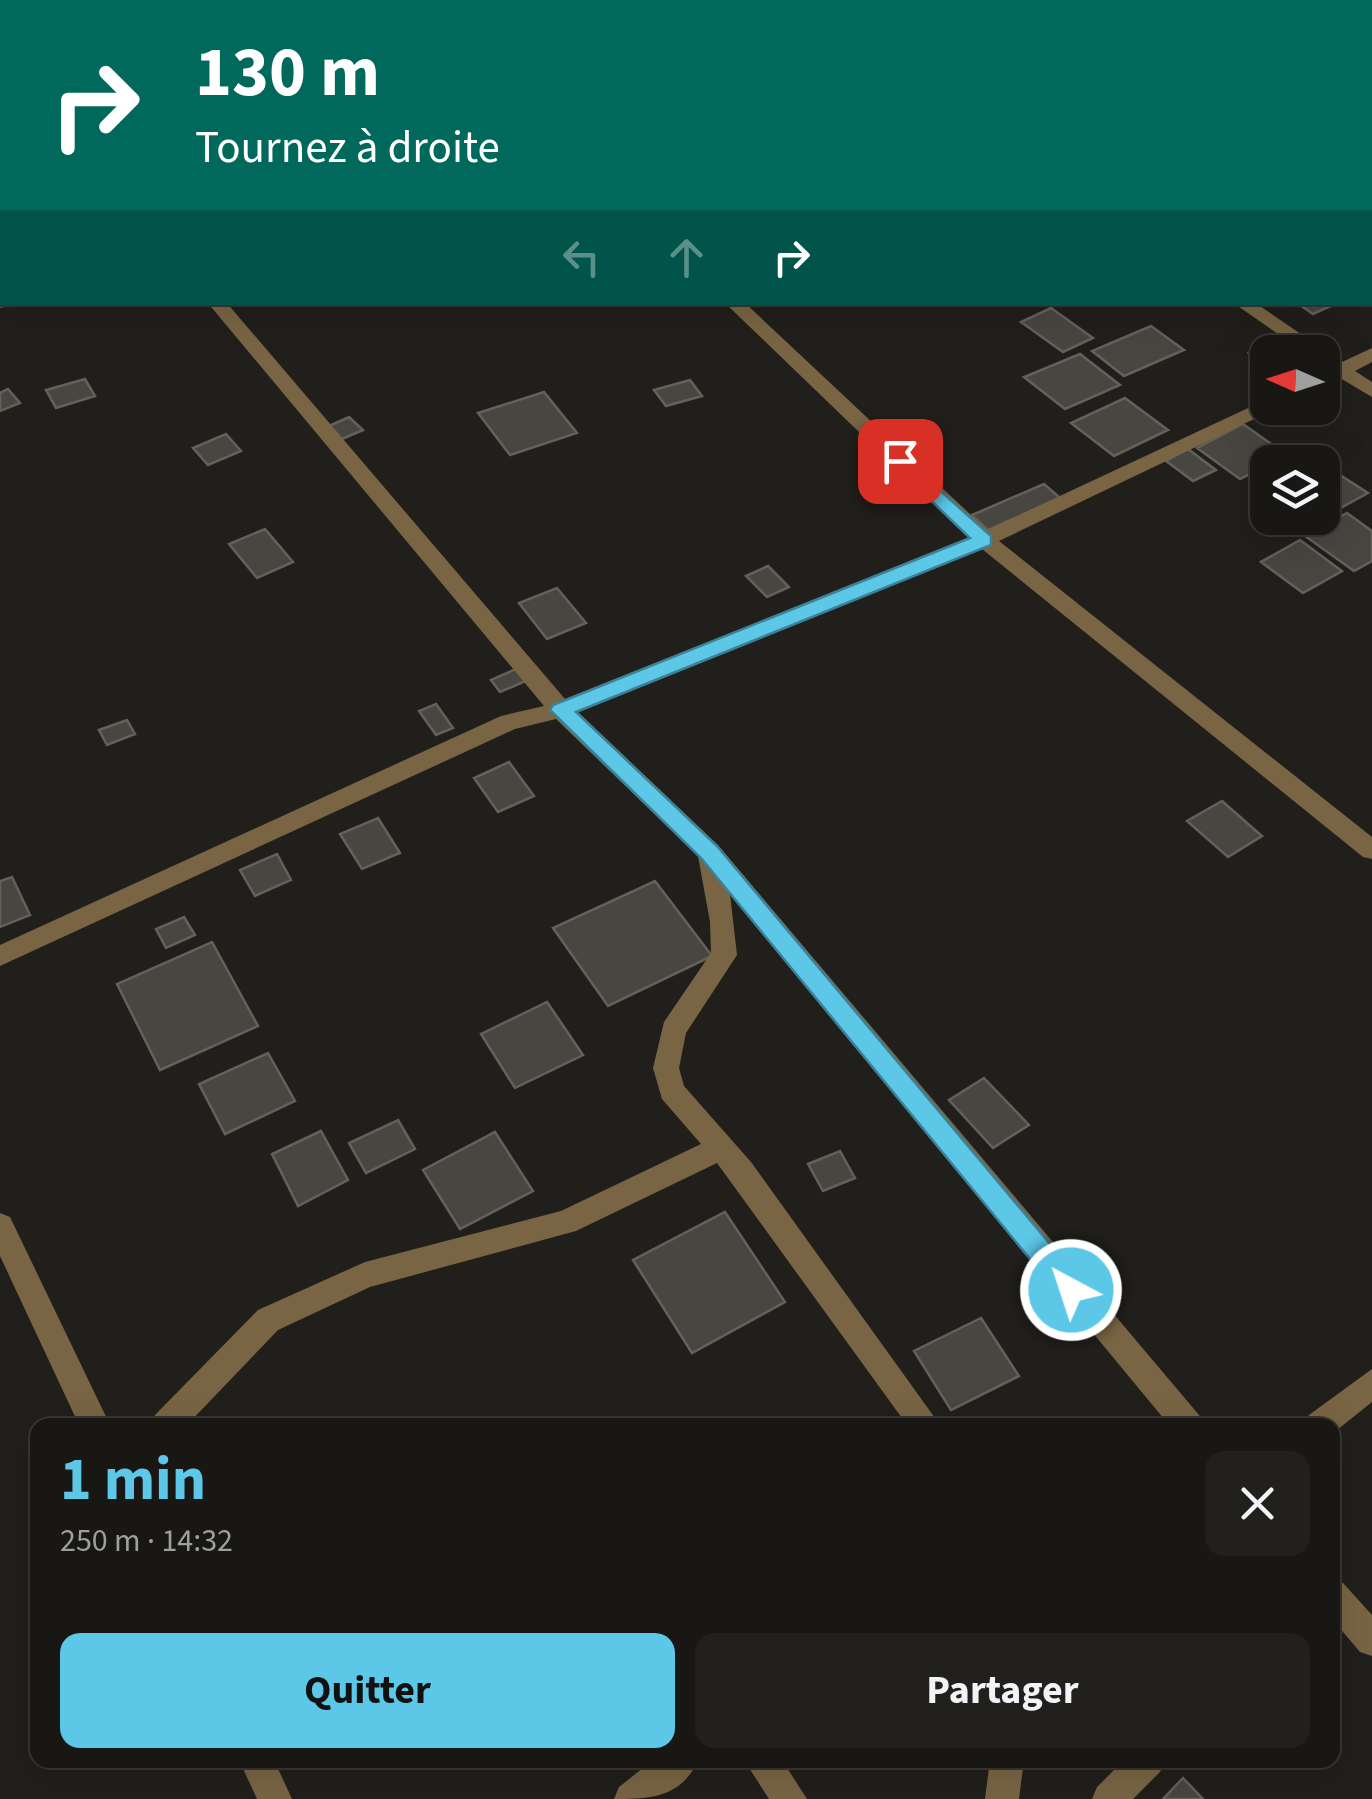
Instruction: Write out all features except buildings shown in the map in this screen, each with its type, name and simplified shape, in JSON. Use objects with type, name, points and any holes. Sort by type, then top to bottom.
[{"type":"street","points":[[219,305],[561,710],[709,852],[1182,1418]]},
{"type":"street","points":[[736,305],[984,540],[1372,850]]},
{"type":"street","points":[[1246,305],[1290,335]]},
{"type":"street","points":[[1372,354],[1342,370],[1372,391]]},
{"type":"street","points":[[0,956],[509,722],[561,710],[984,540],[1250,414]]},
{"type":"street","points":[[709,852],[723,922],[724,955],[673,1030],[666,1068],[672,1092],[720,1148],[920,1418]]},
{"type":"street","points":[[173,1418],[268,1320],[365,1274],[566,1222],[720,1148]]},
{"type":"street","points":[[0,1226],[93,1418]]},
{"type":"street","points":[[1329,1418],[1372,1383]]},
{"type":"street","points":[[1340,1607],[1372,1640]]},
{"type":"street","points":[[260,1768],[275,1799]]},
{"type":"street","points":[[631,1799],[671,1768]]},
{"type":"street","points":[[767,1768],[790,1799]]},
{"type":"street","points":[[1002,1799],[1006,1768]]},
{"type":"street","points":[[1109,1799],[1140,1768]]},
{"type":"route","points":[[900,461],[984,540],[561,710],[709,852],[1071,1290]]}]
